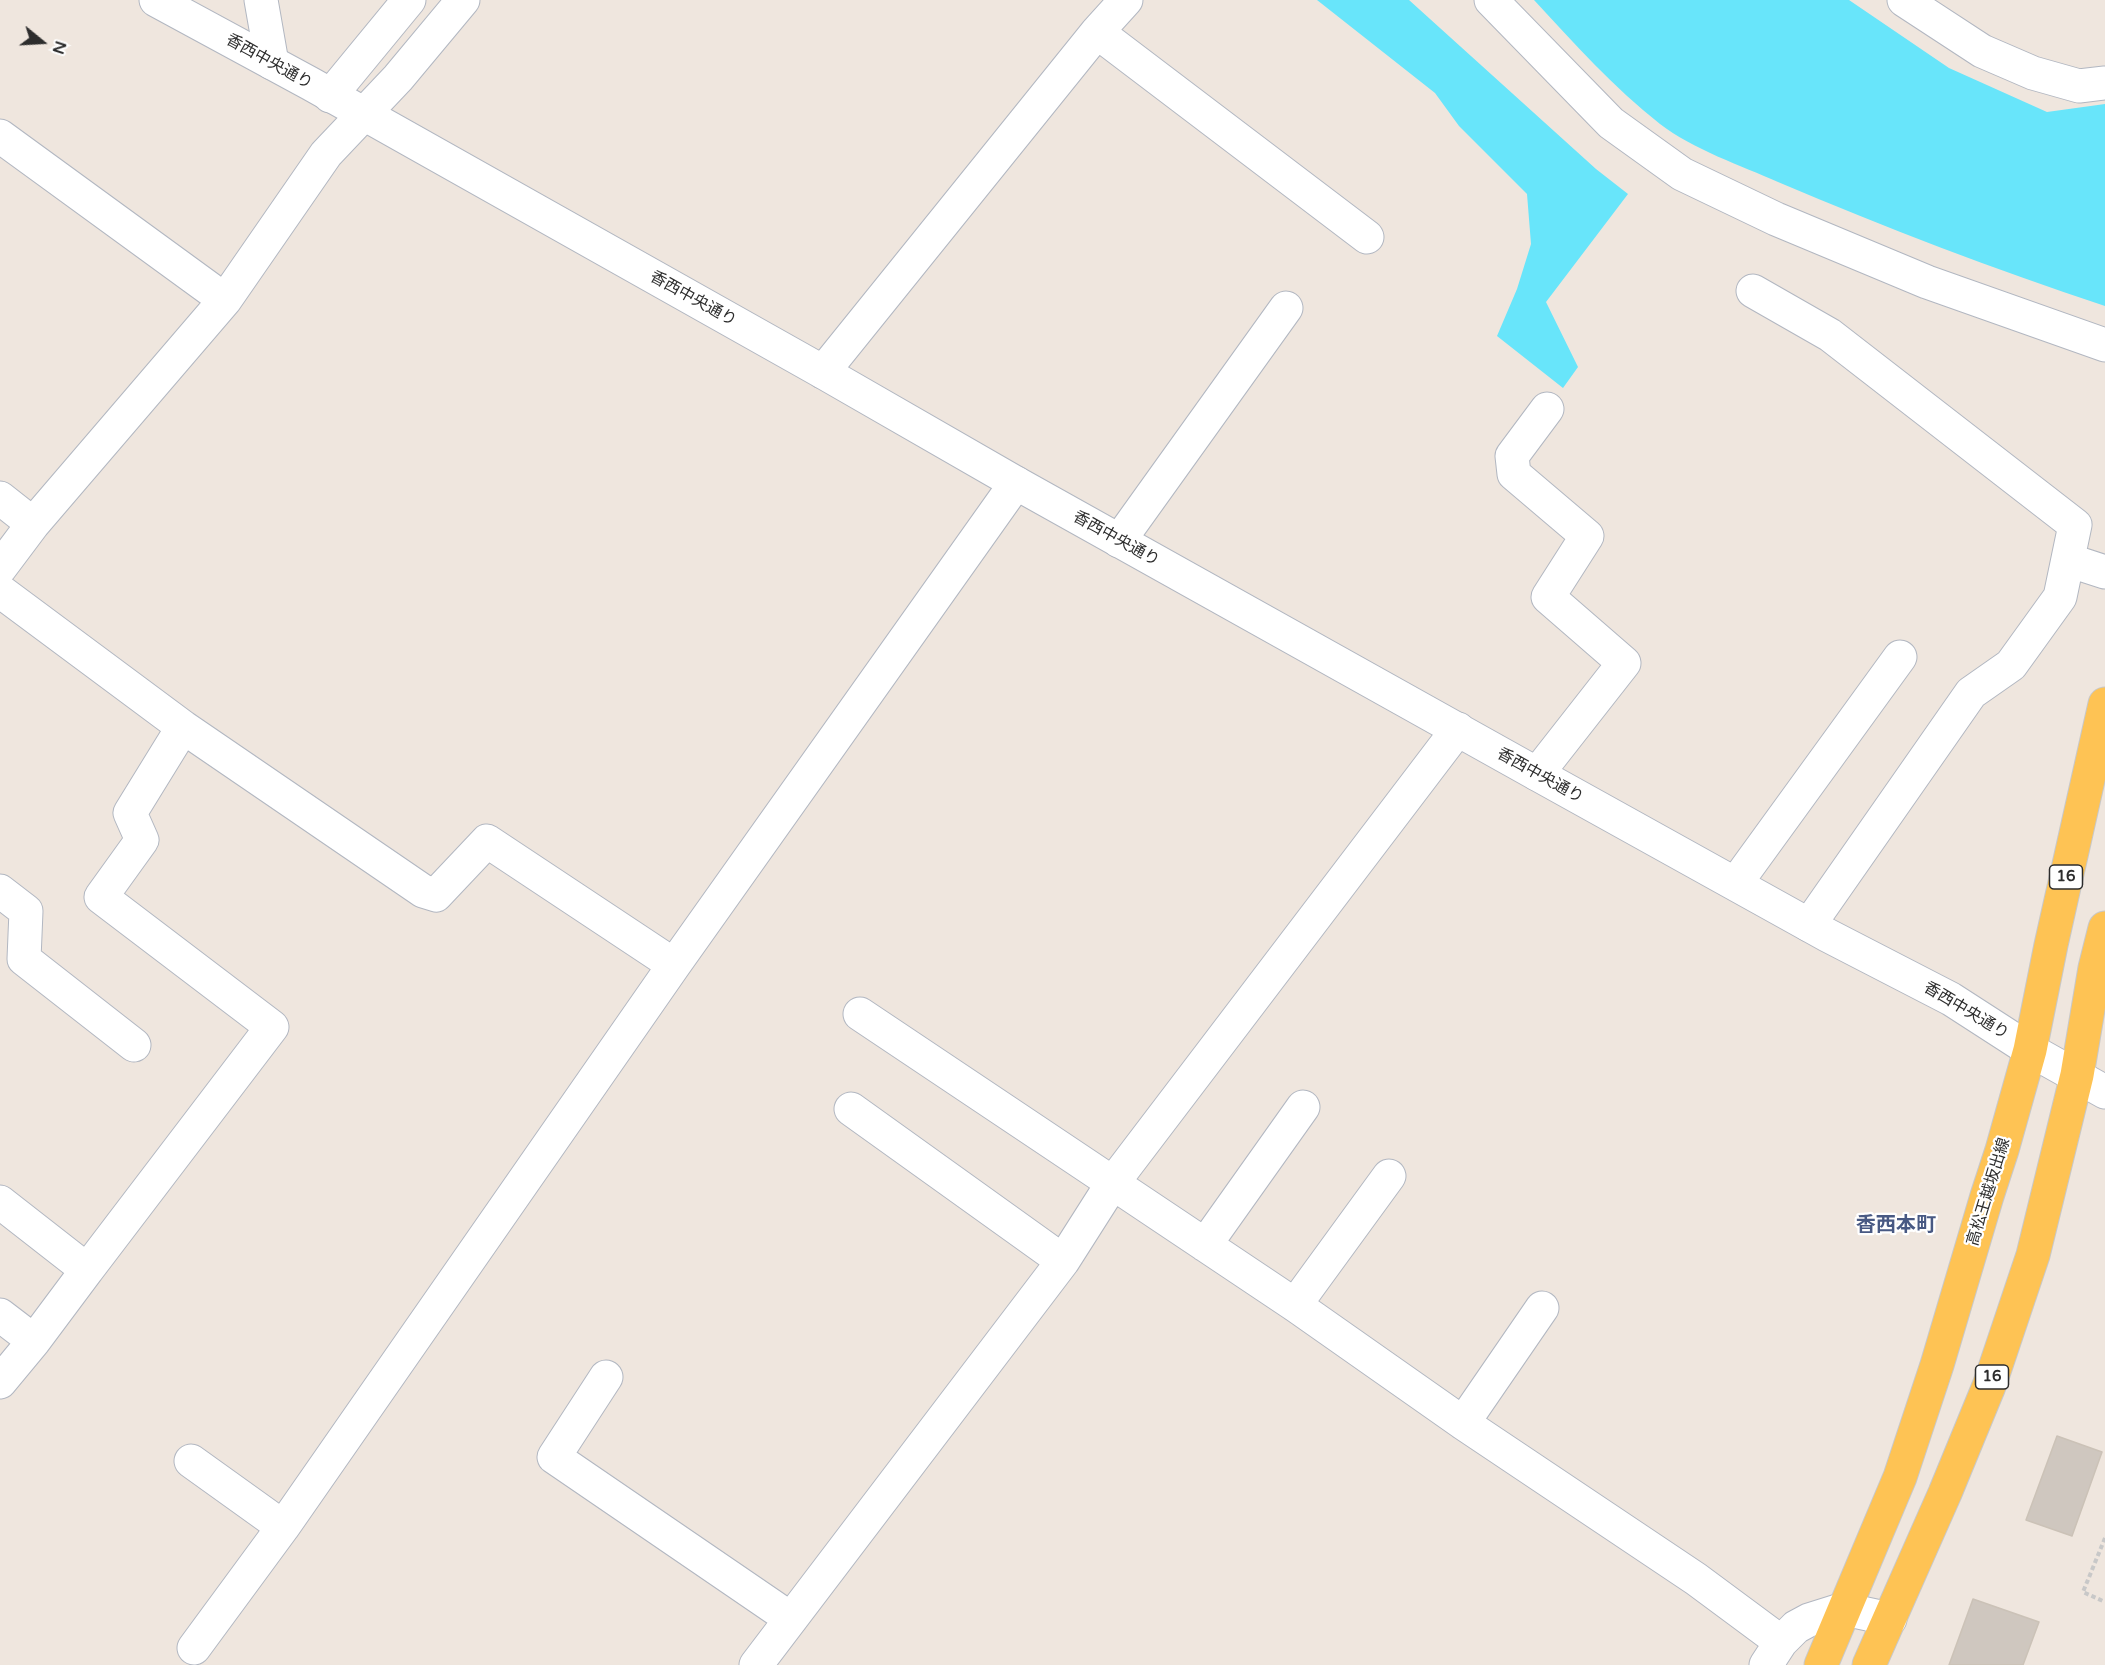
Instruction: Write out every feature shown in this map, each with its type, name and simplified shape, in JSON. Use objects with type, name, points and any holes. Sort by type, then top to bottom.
[{"type":"main road","name":"高松王越坂出線","points":[[1821,1665],[1900,1477],[2002,1150],[2030,1050],[2105,704]]},
{"type":"main road","name":"16","points":[[1869,1665],[1945,1493],[1989,1386],[2033,1255],[2077,1076],[2095,968],[2105,928]]},
{"type":"street","name":"香西中央通り","points":[[156,0],[1537,774],[1809,925],[1951,999],[2030,1050],[2105,1092]]},
{"type":"street","points":[[261,0],[272,63]]},
{"type":"street","points":[[330,96],[409,0]]},
{"type":"street","points":[[0,568],[33,524],[225,300],[326,154],[398,78],[463,0]]},
{"type":"street","points":[[823,372],[1125,0]]},
{"type":"street","points":[[1491,0],[1611,123],[1682,174],[1776,219],[1927,282],[2105,345]]},
{"type":"street","points":[[1904,0],[1982,51],[2033,73],[2079,86],[2105,83]]},
{"type":"street","points":[[1097,32],[1367,237]]},
{"type":"street","points":[[0,136],[225,300]]},
{"type":"street","points":[[1753,291],[1830,334],[2075,525],[2060,597],[2011,665],[1971,693],[1809,925]]},
{"type":"street","points":[[1119,541],[1286,308]]},
{"type":"street","points":[[1537,774],[1624,663],[1548,597],[1587,536],[1514,474],[1512,456],[1547,409]]},
{"type":"street","points":[[194,1648],[283,1527],[674,965],[1016,483]]},
{"type":"street","points":[[0,498],[33,524]]},
{"type":"street","points":[[2068,560],[2105,572]]},
{"type":"street","points":[[0,591],[183,727],[423,891],[436,895],[487,841],[674,965]]},
{"type":"street","points":[[1736,883],[1900,657]]},
{"type":"street","points":[[0,1382],[34,1341],[272,1027],[101,897],[142,840],[130,813],[183,727]]},
{"type":"street","points":[[756,1665],[1063,1261],[1112,1184],[1458,729]]},
{"type":"street","points":[[0,891],[26,911],[24,959],[134,1045]]},
{"type":"street","points":[[860,1014],[1295,1305],[1463,1423],[1695,1579],[1774,1654],[1796,1627],[1809,1620],[1844,1609],[1890,1619]]},
{"type":"street","points":[[1205,1245],[1302,1107]]},
{"type":"street","points":[[851,1109],[1063,1261]]},
{"type":"street","points":[[1295,1305],[1389,1176]]},
{"type":"street","points":[[0,1202],[87,1270]]},
{"type":"street","points":[[1463,1423],[1542,1308]]},
{"type":"street","points":[[0,1315],[34,1341]]},
{"type":"street","points":[[606,1377],[554,1457],[791,1619]]},
{"type":"street","points":[[190,1461],[283,1527]]},
{"type":"path","points":[[2105,1538],[2083,1592],[2105,1602]]},
{"type":"water","points":[[1317,0],[1409,0],[1596,169],[1628,194],[1546,302],[1578,367],[1563,388],[1497,336],[1517,289],[1531,244],[1527,194],[1459,126],[1435,93]]},
{"type":"water","points":[[1534,0],[1849,0],[1949,68],[2047,112],[2105,104],[2105,306],[1900,232],[1733,163],[1687,141],[1660,124],[1627,95],[1595,65]]},
{"type":"building","points":[[2057,1436],[2102,1452],[2072,1536],[2026,1520]]},
{"type":"building","points":[[1973,1599],[2039,1622],[2023,1665],[1949,1665]]},
{"type":"district","name":"香西本町","points":[[1896,1226]]}]
